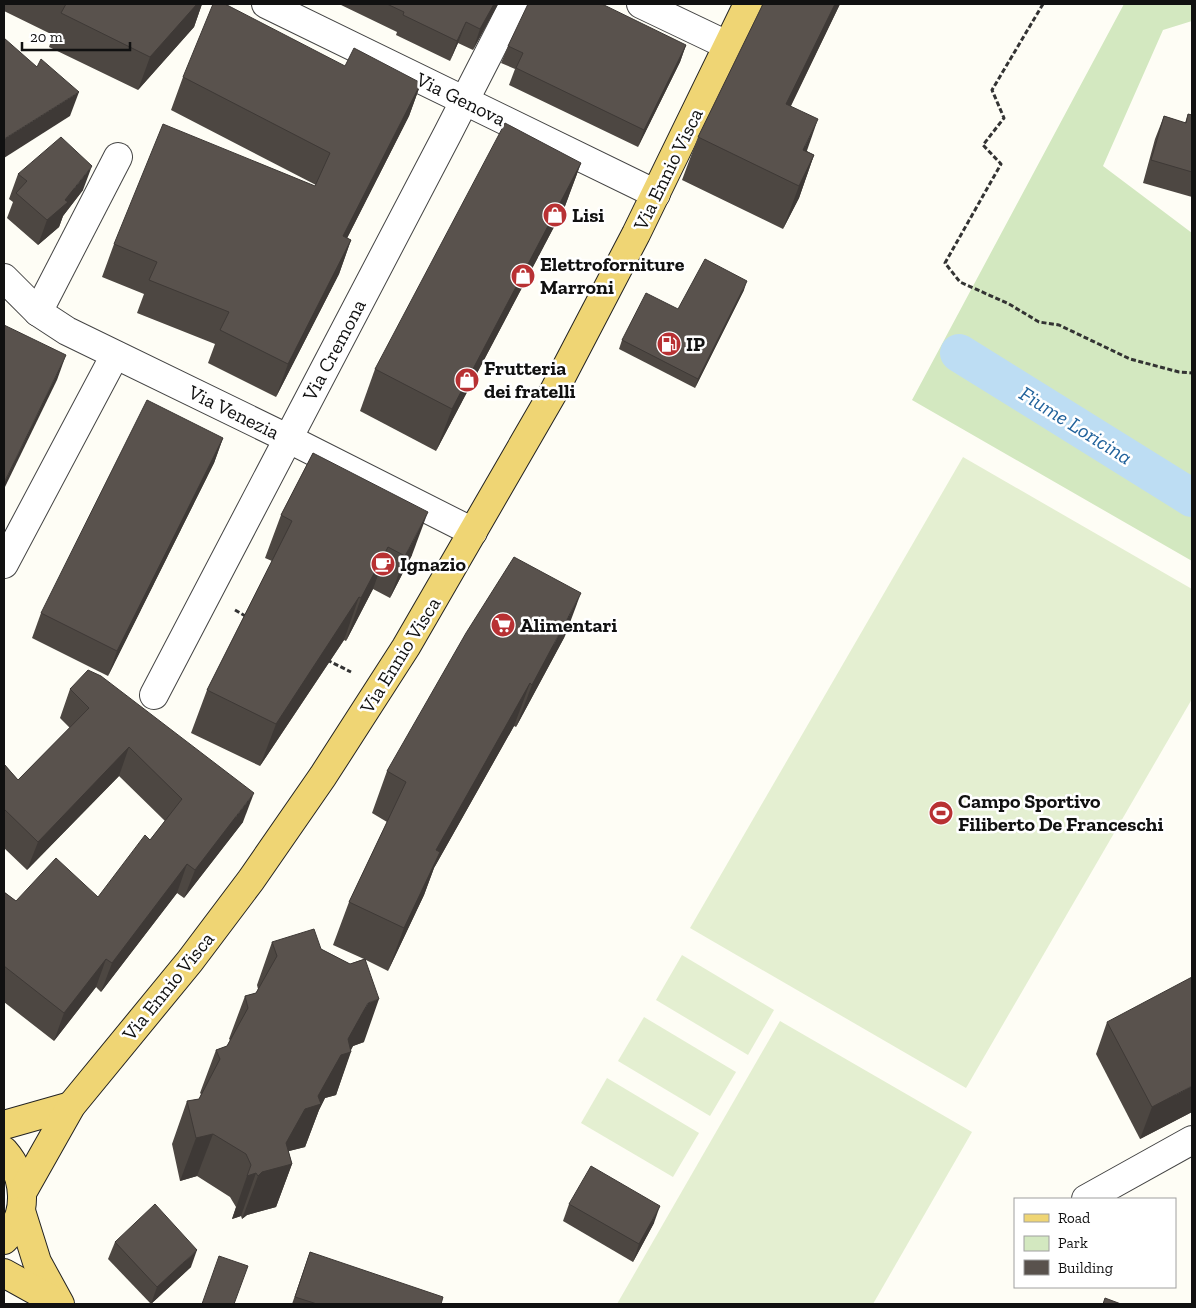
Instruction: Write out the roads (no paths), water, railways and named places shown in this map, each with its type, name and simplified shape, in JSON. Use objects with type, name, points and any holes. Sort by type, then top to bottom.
[{"type":"main road","name":"Via Ennio Visca","points":[[4,1240],[16,1225],[22,1201],[71,1106],[190,961],[256,873],[380,688],[474,532],[549,400],[656,194],[748,4]]},
{"type":"main road","points":[[4,1125],[71,1106]]},
{"type":"main road","points":[[4,1151],[13,1161],[20,1175],[22,1201],[37,1262],[60,1304]]},
{"type":"main road","points":[[4,1273],[60,1304]]},
{"type":"street","name":"Via Genova","points":[[266,4],[656,194]]},
{"type":"street","name":"Via Cremona","points":[[154,695],[514,4]]},
{"type":"street","points":[[641,4],[729,46]]},
{"type":"street","points":[[38,312],[118,157]]},
{"type":"street","name":"Via Venezia","points":[[4,278],[38,312],[67,331],[474,532]]},
{"type":"street","points":[[4,564],[115,355]]},
{"type":"street","points":[[1088,1198],[1192,1140]]},
{"type":"waterway","name":"Fiume Loricina","points":[[959,353],[1192,498]]},
{"type":"place","name":"Lisi","points":[[555,215]]},
{"type":"place","name":"Elettroforniture Marroni","points":[[523,276]]},
{"type":"place","name":"IP","points":[[669,344]]},
{"type":"place","name":"Frutteria dei fratelli","points":[[467,380]]},
{"type":"place","name":"Ignazio","points":[[383,564]]},
{"type":"place","name":"Alimentari","points":[[503,625]]},
{"type":"place","name":"Campo Sportivo Filiberto De Franceschi","points":[[941,813]]}]
